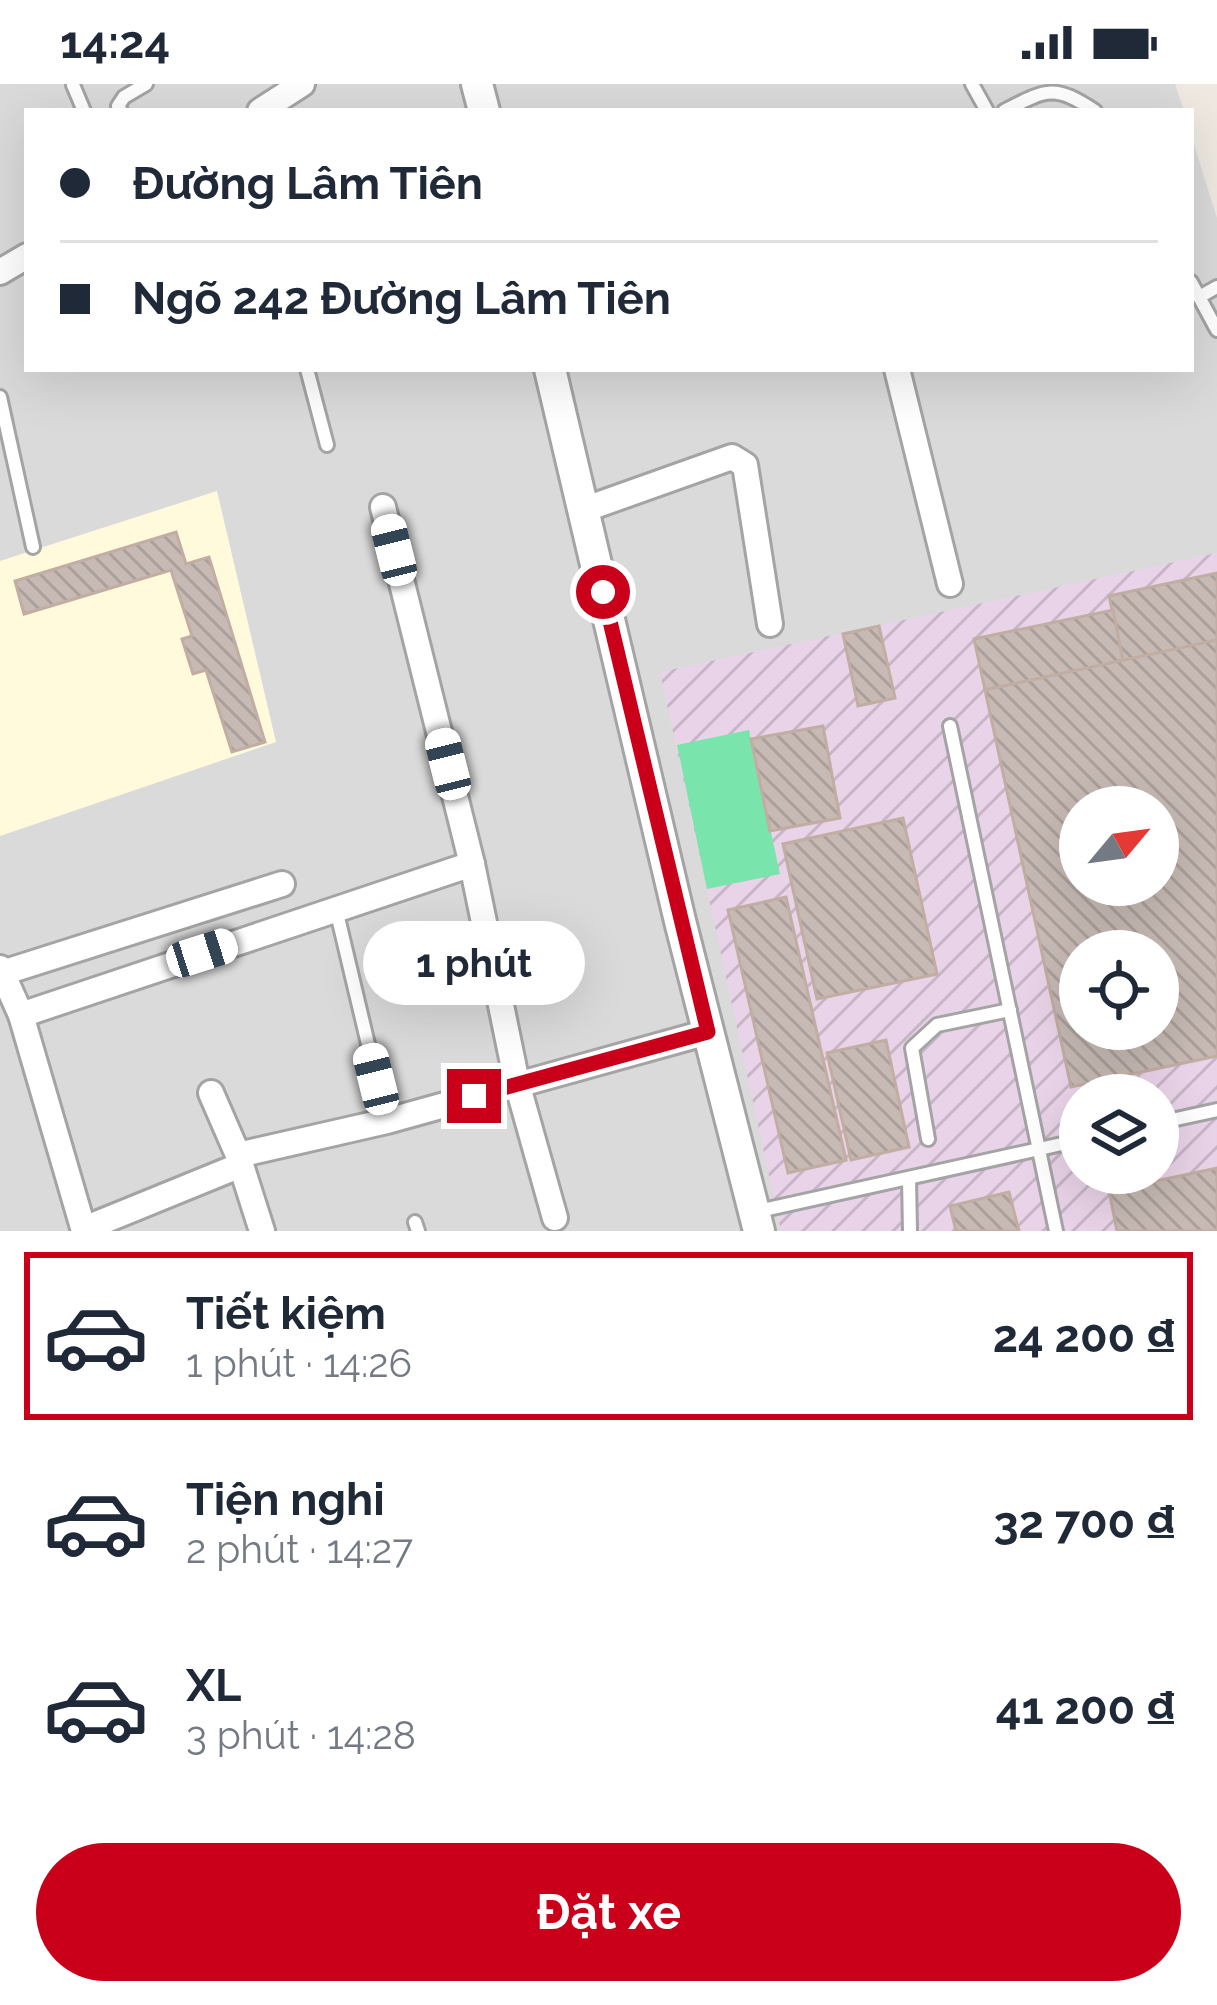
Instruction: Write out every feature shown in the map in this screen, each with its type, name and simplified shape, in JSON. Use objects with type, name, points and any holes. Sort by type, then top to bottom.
[{"type":"street","points":[[265,108],[302,84]]},
{"type":"street","points":[[551,372],[756,1222]]},
{"type":"street","points":[[898,372],[950,584]]},
{"type":"street","points":[[583,510],[732,457],[746,465],[770,624]]},
{"type":"street","points":[[383,507],[472,864],[518,1083],[555,1218]]},
{"type":"street","points":[[21,1016],[472,864]]},
{"type":"street","points":[[282,884],[1,970],[21,1016],[84,1230],[239,1160],[708,1032]]},
{"type":"street","points":[[211,1093],[262,1231]]},
{"type":"lane","points":[[119,108],[124,97],[146,84]]},
{"type":"lane","points":[[1010,108],[1052,86],[1091,108]]},
{"type":"lane","points":[[1199,297],[1217,286]]},
{"type":"lane","points":[[1194,288],[1217,330]]},
{"type":"lane","points":[[308,372],[327,445]]},
{"type":"lane","points":[[0,397],[33,548]]},
{"type":"lane","points":[[950,726],[1056,1231]]},
{"type":"lane","points":[[336,909],[386,1121]]},
{"type":"lane","points":[[928,1139],[912,1048],[937,1025],[1010,1010]]},
{"type":"lane","points":[[1179,1118],[1217,1110]]},
{"type":"lane","points":[[756,1222],[909,1178],[1059,1145]]},
{"type":"lane","points":[[909,1178],[910,1231]]},
{"type":"shaded area","points":[[0,84],[1175,84],[1183,108],[24,108],[24,372],[1194,372],[1194,145],[1217,218],[1217,1231],[0,1231]]},
{"type":"shaded area","points":[[217,491],[276,742],[0,836],[0,561]]},
{"type":"shaded area","points":[[1217,553],[1217,1231],[781,1231],[660,672]]},
{"type":"green space","points":[[749,730],[780,874],[707,889],[677,745]]},
{"type":"building","points":[[176,532],[186,564],[209,557],[265,742],[232,752],[206,670],[193,674],[182,639],[192,636],[171,570],[24,614],[15,581]]},
{"type":"building","points":[[1217,573],[1217,640],[1123,661],[1109,596]]},
{"type":"building","points":[[1113,610],[1123,661],[985,690],[974,639]]},
{"type":"building","points":[[879,626],[895,698],[858,706],[843,634]]},
{"type":"building","points":[[1217,640],[1217,1056],[1132,1074],[1068,1074],[1063,1050],[1179,1050],[1179,930],[1059,930],[1059,1032],[985,690]]},
{"type":"building","points":[[823,726],[840,818],[770,831],[751,739]]},
{"type":"building","points":[[903,818],[937,974],[817,999],[783,844]]},
{"type":"building","points":[[786,897],[846,1160],[788,1173],[728,910]]},
{"type":"building","points":[[886,1040],[909,1147],[851,1160],[827,1053]]},
{"type":"building","points":[[1217,1168],[1217,1231],[1117,1231],[1110,1194],[1179,1194],[1179,1176]]},
{"type":"building","points":[[1009,1192],[1019,1231],[956,1231],[950,1206]]},
{"type":"route","points":[[474,1096],[708,1032],[603,592]]}]
